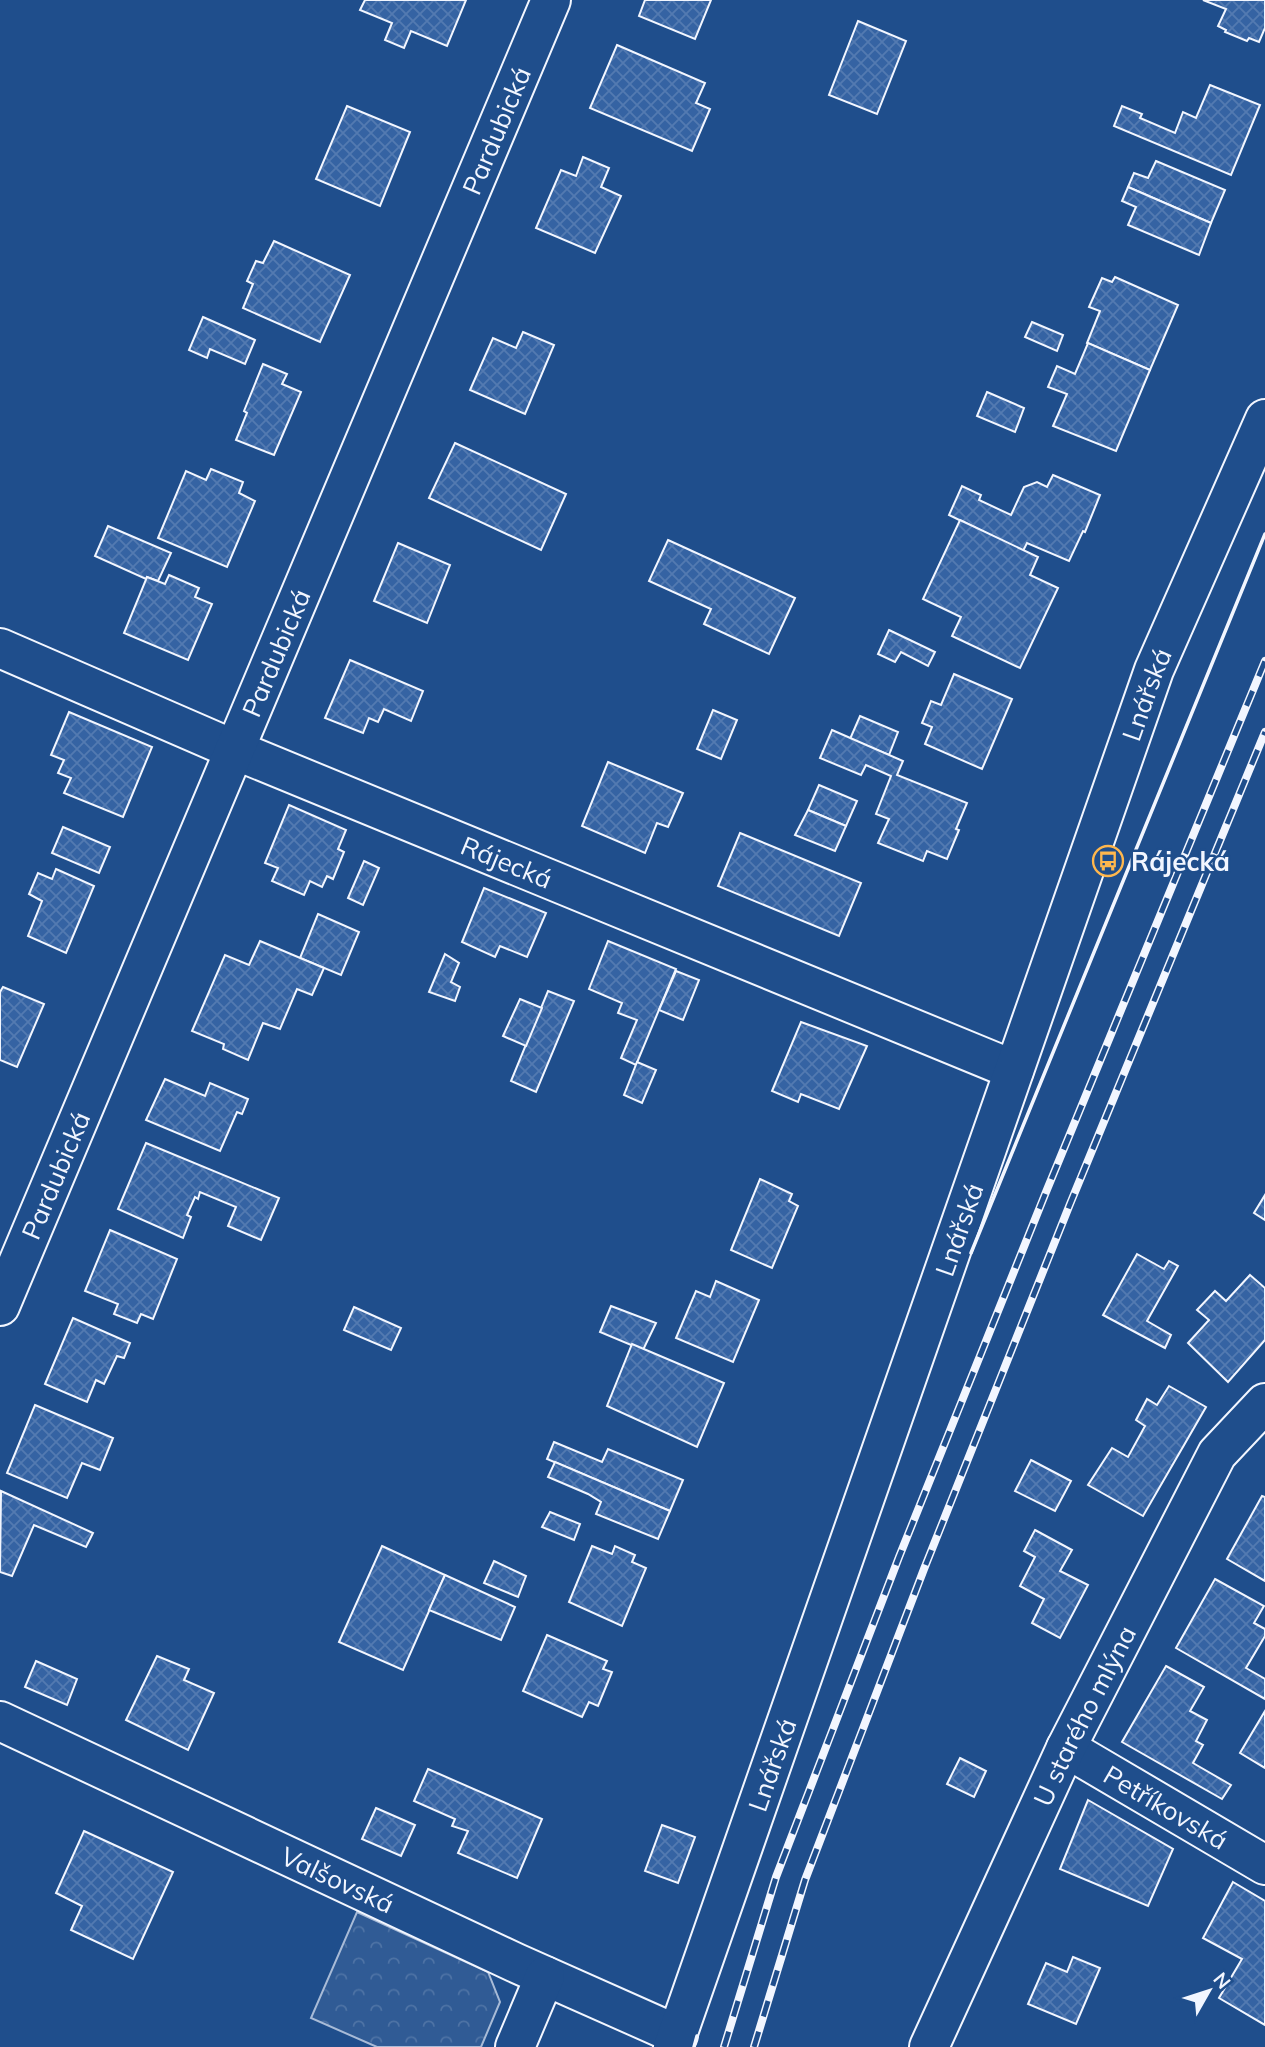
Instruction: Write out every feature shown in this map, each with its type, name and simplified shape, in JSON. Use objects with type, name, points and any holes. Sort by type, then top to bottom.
[{"type":"street","name":"Pardubická","points":[[0,1306],[551,0]]},
{"type":"street","name":"Lnářská","points":[[675,2041],[1154,670],[1265,419]]},
{"type":"street","name":"Rájecká","points":[[0,648],[235,750],[1014,1070]]},
{"type":"street","name":"U starého mlýna","points":[[929,2047],[1066,1748],[1217,1454],[1265,1402]]},
{"type":"street","name":"Valšovská","points":[[0,1721],[545,1976],[675,2041]]},
{"type":"street","name":"Petříkovská","points":[[1066,1748],[1265,1864]]},
{"type":"street","points":[[515,2047],[545,1976]]},
{"type":"green space","points":[[357,1912],[488,1972],[500,2002],[481,2047],[377,2047],[311,2018]]},
{"type":"building","points":[[365,0],[466,0],[447,46],[411,31],[404,48],[385,40],[392,23],[360,10]]},
{"type":"building","points":[[645,0],[711,0],[695,39],[639,16]]},
{"type":"building","points":[[1203,0],[1265,0],[1265,28],[1259,42],[1249,38],[1247,41],[1225,32],[1226,30],[1218,26],[1226,9]]},
{"type":"building","points":[[858,21],[906,41],[877,114],[829,95]]},
{"type":"building","points":[[617,45],[705,83],[696,103],[710,109],[692,151],[590,108]]},
{"type":"building","points":[[1210,85],[1260,105],[1231,175],[1114,126],[1122,106],[1142,114],[1140,118],[1175,133],[1183,112],[1196,118]]},
{"type":"building","points":[[347,106],[410,132],[380,206],[316,179]]},
{"type":"building","points":[[583,157],[609,168],[601,187],[621,196],[595,253],[536,228],[561,170],[576,176]]},
{"type":"building","points":[[1156,161],[1225,190],[1211,223],[1128,187],[1134,173],[1148,178]]},
{"type":"building","points":[[1128,187],[1211,223],[1199,255],[1128,225],[1136,207],[1122,201]]},
{"type":"building","points":[[274,241],[350,275],[320,342],[243,308],[253,284],[247,281],[256,261],[263,263]]},
{"type":"building","points":[[1115,277],[1178,305],[1150,370],[1087,343],[1100,311],[1089,307],[1102,278],[1112,282]]},
{"type":"building","points":[[203,317],[255,340],[245,364],[210,349],[207,358],[189,350]]},
{"type":"building","points":[[1032,322],[1063,335],[1057,351],[1025,337]]},
{"type":"building","points":[[523,332],[554,345],[525,414],[470,390],[493,338],[516,348]]},
{"type":"building","points":[[1088,343],[1150,370],[1116,451],[1053,426],[1067,394],[1048,387],[1057,366],[1075,374]]},
{"type":"building","points":[[263,364],[287,374],[282,384],[301,392],[274,455],[236,440],[247,413],[244,411]]},
{"type":"building","points":[[987,392],[1024,408],[1015,432],[977,416]]},
{"type":"building","points":[[455,443],[566,494],[541,550],[429,498]]},
{"type":"building","points":[[211,469],[243,482],[239,493],[255,501],[227,567],[158,538],[186,471],[206,480]]},
{"type":"building","points":[[1053,475],[1100,495],[1085,532],[1083,531],[1069,561],[1027,543],[1023,551],[949,515],[962,486],[981,495],[979,500],[1011,515],[1024,487],[1037,482],[1047,487]]},
{"type":"building","points":[[960,520],[1038,557],[1030,575],[1058,588],[1020,668],[952,636],[961,617],[923,599]]},
{"type":"building","points":[[108,526],[171,553],[158,581],[147,577],[146,579],[95,556]]},
{"type":"building","points":[[668,540],[795,598],[769,654],[704,624],[711,609],[649,581]]},
{"type":"building","points":[[398,543],[450,565],[427,623],[374,601]]},
{"type":"building","points":[[169,575],[199,588],[195,597],[212,604],[188,660],[124,633],[147,577],[165,584]]},
{"type":"building","points":[[889,630],[935,652],[928,666],[901,652],[895,662],[878,654]]},
{"type":"building","points":[[350,660],[423,691],[411,721],[384,709],[378,722],[369,718],[363,733],[325,718]]},
{"type":"building","points":[[954,674],[1012,699],[982,769],[925,744],[932,727],[922,723],[931,701],[941,705]]},
{"type":"building","points":[[713,710],[737,720],[721,759],[697,749]]},
{"type":"building","points":[[69,712],[152,747],[123,817],[64,793],[71,778],[58,773],[64,760],[51,755]]},
{"type":"building","points":[[860,716],[898,732],[889,755],[850,739]]},
{"type":"building","points":[[832,730],[903,761],[897,775],[967,803],[947,859],[927,851],[923,861],[878,843],[889,819],[876,814],[891,776],[866,765],[861,775],[820,758]]},
{"type":"building","points":[[608,762],[683,793],[668,827],[657,823],[645,853],[582,826]]},
{"type":"building","points":[[819,785],[857,801],[846,826],[808,810]]},
{"type":"building","points":[[289,805],[346,830],[338,849],[344,852],[333,879],[327,876],[322,887],[310,881],[304,895],[272,881],[278,868],[265,863]]},
{"type":"building","points":[[808,810],[846,826],[835,851],[795,835]]},
{"type":"building","points":[[63,827],[110,847],[99,873],[52,853]]},
{"type":"building","points":[[740,833],[861,883],[839,936],[718,886]]},
{"type":"building","points":[[364,861],[379,868],[363,905],[348,898]]},
{"type":"building","points":[[56,869],[94,886],[66,953],[28,936],[42,901],[29,894],[38,873],[52,879]]},
{"type":"building","points":[[484,888],[546,913],[527,957],[500,946],[495,957],[462,942]]},
{"type":"building","points":[[318,914],[359,932],[341,975],[300,958]]},
{"type":"building","points":[[260,941],[324,968],[312,995],[297,989],[280,1029],[263,1023],[248,1060],[223,1049],[224,1044],[192,1031],[225,955],[249,965]]},
{"type":"building","points":[[608,941],[676,969],[636,1065],[621,1058],[637,1020],[618,1013],[622,1003],[589,989]]},
{"type":"building","points":[[445,954],[459,963],[451,982],[460,987],[455,1001],[429,992]]},
{"type":"building","points":[[676,971],[699,980],[683,1020],[659,1010]]},
{"type":"building","points":[[3,987],[44,1004],[17,1067],[0,1060],[0,992]]},
{"type":"building","points":[[548,991],[574,1001],[536,1092],[511,1081]]},
{"type":"building","points":[[520,999],[542,1008],[526,1046],[503,1036]]},
{"type":"building","points":[[801,1022],[867,1046],[839,1109],[801,1094],[798,1102],[772,1091]]},
{"type":"building","points":[[637,1062],[656,1070],[642,1103],[624,1095]]},
{"type":"building","points":[[165,1079],[205,1096],[210,1083],[248,1099],[242,1114],[237,1112],[220,1151],[146,1120]]},
{"type":"building","points":[[146,1143],[279,1198],[261,1240],[228,1226],[236,1207],[200,1192],[187,1215],[191,1217],[183,1238],[118,1209]]},
{"type":"building","points":[[760,1179],[792,1194],[789,1201],[798,1206],[772,1268],[731,1250]]},
{"type":"building","points":[[1265,1195],[1265,1220],[1254,1213]]},
{"type":"building","points":[[110,1230],[177,1259],[153,1319],[141,1314],[137,1323],[114,1314],[118,1304],[85,1291]]},
{"type":"building","points":[[1137,1254],[1164,1269],[1169,1261],[1178,1266],[1147,1321],[1171,1335],[1165,1348],[1103,1315]]},
{"type":"building","points":[[1250,1275],[1265,1288],[1265,1340],[1228,1382],[1188,1343],[1209,1320],[1197,1310],[1215,1291],[1226,1301]]},
{"type":"building","points":[[716,1281],[759,1300],[733,1362],[676,1338],[696,1291],[710,1297]]},
{"type":"building","points":[[611,1306],[656,1323],[643,1350],[600,1332]]},
{"type":"building","points":[[354,1307],[401,1328],[391,1350],[344,1330]]},
{"type":"building","points":[[73,1318],[130,1343],[124,1358],[117,1356],[104,1384],[96,1380],[87,1402],[45,1384]]},
{"type":"building","points":[[632,1344],[724,1383],[697,1447],[607,1406]]},
{"type":"building","points":[[1169,1386],[1206,1407],[1143,1516],[1088,1485],[1112,1448],[1128,1457],[1145,1426],[1136,1420],[1147,1399],[1157,1405]]},
{"type":"building","points":[[35,1405],[113,1438],[100,1470],[82,1463],[67,1498],[7,1473]]},
{"type":"building","points":[[554,1442],[602,1462],[608,1449],[683,1480],[670,1511],[547,1459]]},
{"type":"building","points":[[1031,1460],[1071,1481],[1055,1511],[1015,1491]]},
{"type":"building","points":[[555,1462],[670,1511],[658,1539],[596,1514],[601,1502],[548,1477]]},
{"type":"building","points":[[1,1491],[93,1533],[86,1547],[34,1525],[12,1576],[0,1572]]},
{"type":"building","points":[[1262,1496],[1265,1497],[1265,1581],[1227,1559]]},
{"type":"building","points":[[550,1512],[580,1524],[574,1540],[542,1527]]},
{"type":"building","points":[[1035,1530],[1072,1550],[1060,1571],[1088,1585],[1060,1638],[1032,1623],[1044,1599],[1020,1586],[1035,1557],[1024,1551]]},
{"type":"building","points":[[382,1546],[445,1575],[403,1670],[339,1642]]},
{"type":"building","points":[[592,1546],[612,1554],[615,1546],[635,1555],[632,1562],[646,1568],[622,1626],[569,1602]]},
{"type":"building","points":[[494,1561],[526,1576],[518,1597],[484,1583]]},
{"type":"building","points":[[445,1575],[515,1607],[501,1640],[429,1610]]},
{"type":"building","points":[[1215,1579],[1264,1606],[1254,1623],[1265,1629],[1265,1636],[1246,1668],[1265,1679],[1265,1699],[1176,1648]]},
{"type":"building","points":[[547,1635],[607,1661],[603,1669],[612,1672],[598,1706],[589,1702],[582,1717],[523,1691]]},
{"type":"building","points":[[157,1656],[189,1669],[184,1680],[214,1693],[188,1750],[126,1720]]},
{"type":"building","points":[[36,1661],[77,1679],[67,1705],[25,1687]]},
{"type":"building","points":[[1166,1666],[1204,1687],[1190,1711],[1207,1720],[1196,1741],[1203,1745],[1193,1763],[1231,1785],[1222,1799],[1122,1742]]},
{"type":"building","points":[[1265,1711],[1265,1768],[1240,1753]]},
{"type":"building","points":[[960,1758],[986,1771],[974,1797],[947,1784]]},
{"type":"building","points":[[428,1769],[542,1819],[517,1878],[458,1853],[468,1831],[452,1826],[455,1819],[414,1801]]},
{"type":"building","points":[[1088,1800],[1173,1849],[1148,1906],[1060,1869]]},
{"type":"building","points":[[376,1808],[415,1825],[401,1856],[362,1839]]},
{"type":"building","points":[[662,1825],[695,1837],[678,1883],[645,1871]]},
{"type":"building","points":[[84,1831],[173,1872],[133,1959],[71,1930],[82,1906],[56,1893]]},
{"type":"building","points":[[1233,1882],[1265,1901],[1265,2025],[1219,1998],[1242,1959],[1203,1938]]},
{"type":"building","points":[[1073,1957],[1100,1968],[1076,2024],[1028,2004],[1046,1963],[1067,1972]]},
{"type":"railway","points":[[724,2047],[776,1877],[899,1557],[1265,661]]},
{"type":"railway","points":[[754,2047],[805,1880],[924,1569],[1070,1204],[1265,732]]},
{"type":"wall","points":[[971,1253],[1265,534]]},
{"type":"wall","points":[[694,2047],[697,2036]]},
{"type":"place","name":"Rájecká","points":[[1108,861]]}]
